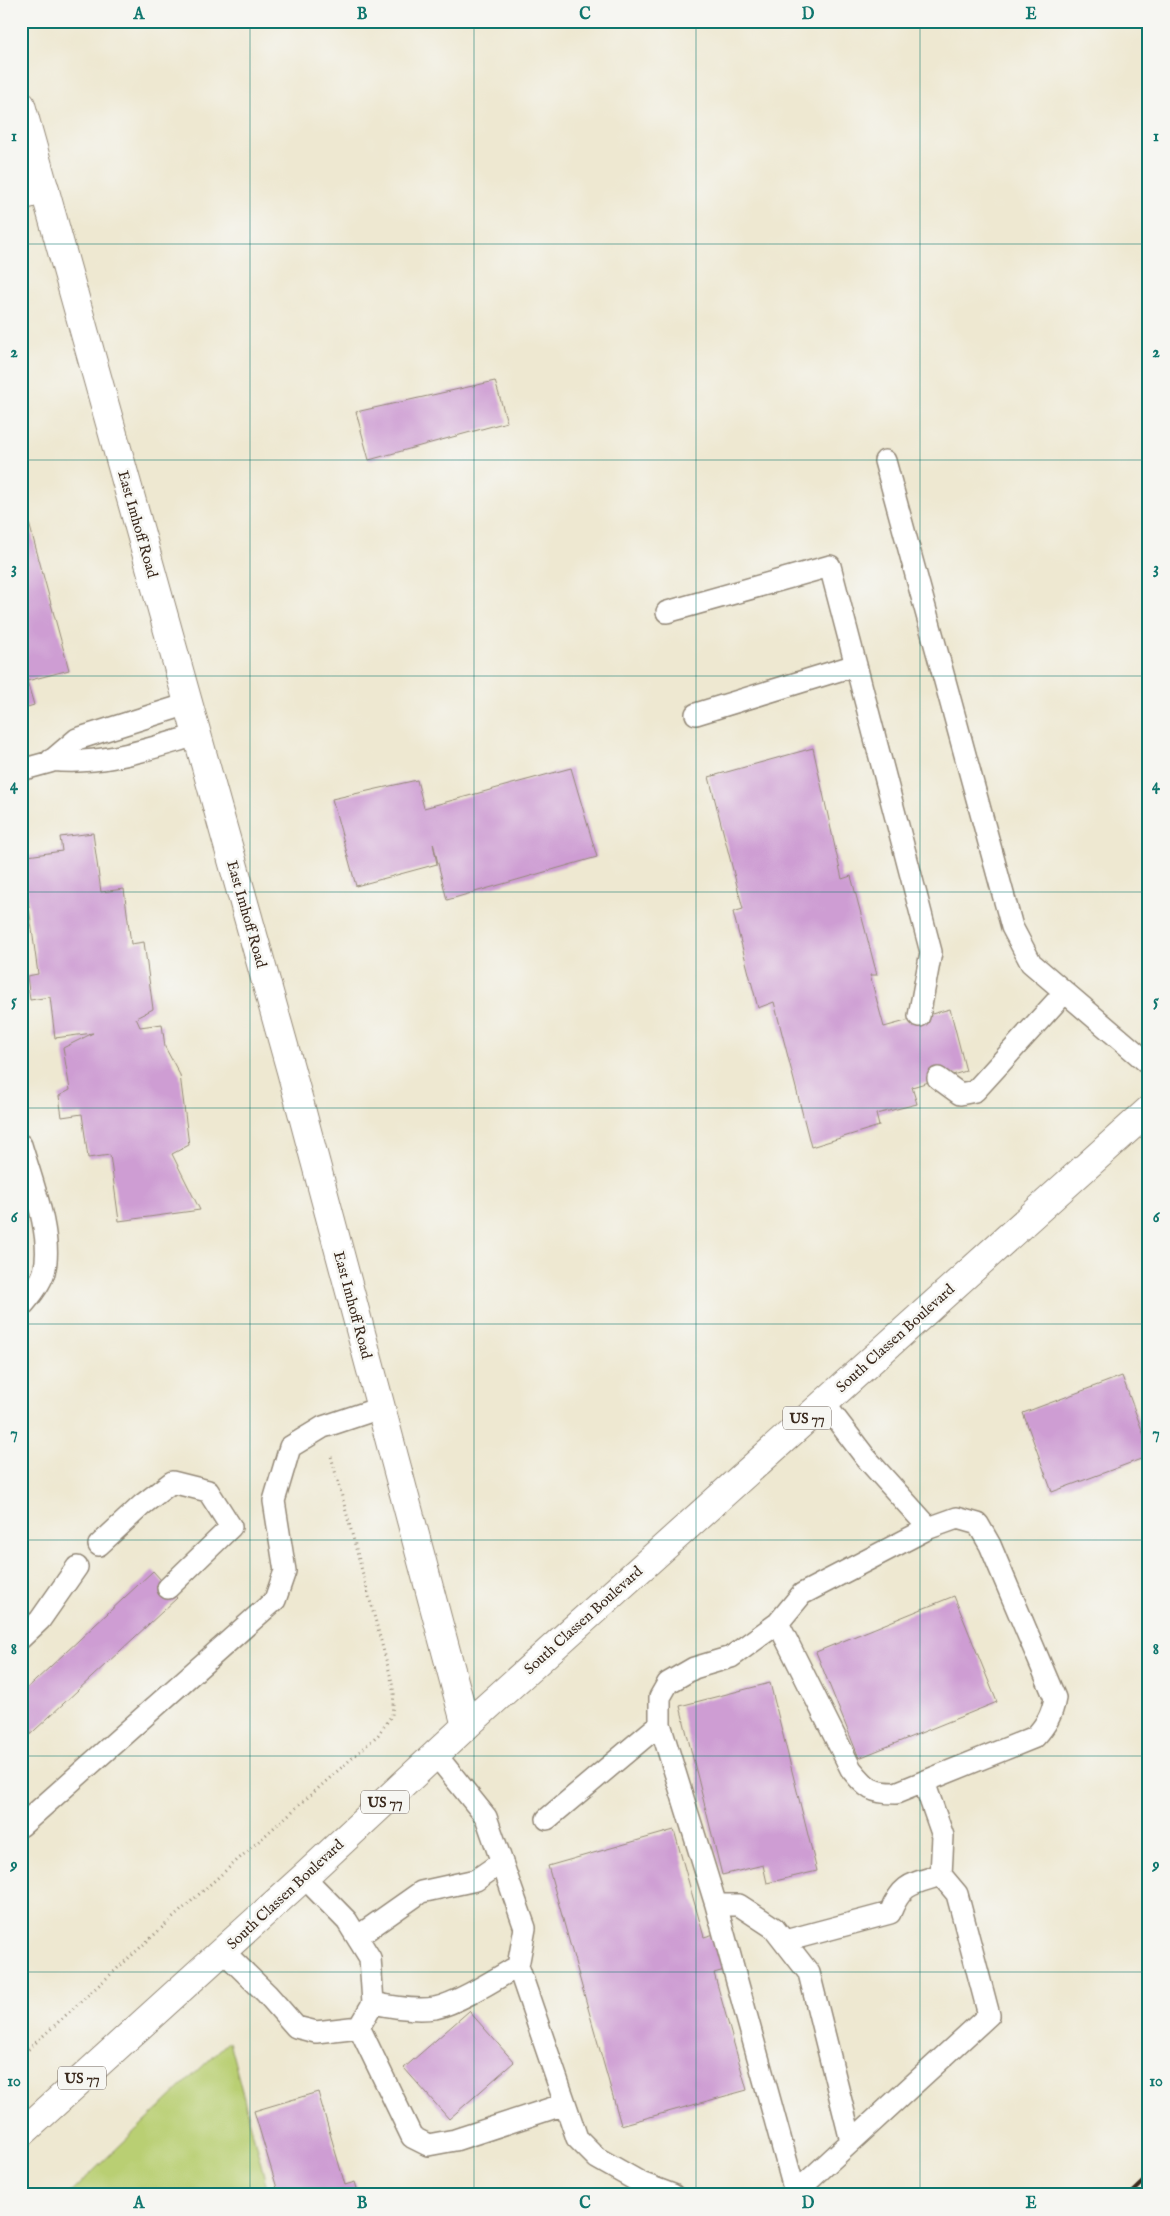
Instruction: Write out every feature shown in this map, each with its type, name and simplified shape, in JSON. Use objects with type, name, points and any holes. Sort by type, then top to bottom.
[{"type":"main road","name":"East Imhoff Road","points":[[21,105],[33,193],[197,735],[290,1071],[466,1726]]},
{"type":"main road","name":"South Classen Boulevard","points":[[21,2134],[304,1877],[466,1726],[1149,1110]]},
{"type":"lane","points":[[885,460],[1012,927],[1031,964],[1149,1064]]},
{"type":"lane","points":[[667,612],[830,566],[931,952],[919,1016]]},
{"type":"lane","points":[[696,714],[856,664]]},
{"type":"lane","points":[[21,770],[51,760],[77,739],[188,704]]},
{"type":"lane","points":[[51,760],[73,762],[121,757],[197,735]]},
{"type":"lane","points":[[938,1078],[960,1094],[975,1091],[1064,992]]},
{"type":"lane","points":[[21,1145],[47,1247],[44,1272],[32,1294],[21,1307]]},
{"type":"lane","points":[[824,1403],[866,1458],[929,1528]]},
{"type":"lane","points":[[21,1826],[275,1600],[285,1571],[274,1501],[290,1447],[323,1427],[380,1408]]},
{"type":"lane","points":[[99,1545],[142,1505],[172,1482],[208,1492],[231,1527],[168,1588]]},
{"type":"lane","points":[[778,1623],[851,1769],[863,1784],[878,1793],[896,1793],[1035,1737],[1046,1724],[1053,1710],[1055,1698],[990,1545],[978,1524],[957,1518],[929,1528],[802,1594],[778,1623],[731,1657],[694,1668],[668,1683],[660,1697],[660,1724],[716,1905],[794,2194],[989,2015],[957,1894],[940,1875],[942,1836],[924,1782]]},
{"type":"lane","points":[[21,1638],[40,1620],[77,1566]]},
{"type":"lane","points":[[547,1819],[660,1724]]},
{"type":"lane","points":[[436,1755],[486,1817],[525,1928],[518,1966],[577,2138],[596,2158],[641,2183],[673,2195]]},
{"type":"lane","points":[[357,1937],[421,1892],[476,1880],[502,1862]]},
{"type":"lane","points":[[785,1941],[890,1913],[896,1898],[908,1885],[940,1875]]},
{"type":"lane","points":[[304,1877],[347,1921],[370,1958],[373,2003],[359,2027]]},
{"type":"lane","points":[[716,1905],[739,1905],[774,1928],[809,1973],[851,2141]]},
{"type":"lane","points":[[223,1951],[267,1994],[296,2027],[316,2032],[359,2027]]},
{"type":"lane","points":[[373,2003],[393,2008],[434,2008],[468,1994],[518,1966]]},
{"type":"lane","points":[[359,2027],[412,2137],[428,2145],[455,2140],[565,2104]]},
{"type":"path","points":[[21,2056],[187,1904],[378,1735],[392,1714],[392,1678],[323,1427]]},
{"type":"green space","points":[[229,2041],[269,2195],[68,2195]]},
{"type":"building","points":[[495,381],[507,422],[369,460],[356,412]]},
{"type":"building","points":[[26,512],[69,670],[27,681],[34,705],[21,709],[21,513]]},
{"type":"building","points":[[813,748],[842,879],[851,876],[877,975],[870,975],[884,1027],[950,1009],[966,1071],[912,1087],[917,1104],[876,1114],[879,1126],[811,1147],[774,1002],[758,1008],[733,912],[743,909],[709,777]]},
{"type":"building","points":[[571,768],[597,857],[447,900],[433,843],[437,864],[356,886],[332,799],[417,780],[424,808]]},
{"type":"building","points":[[93,833],[101,892],[124,889],[131,944],[144,942],[153,1009],[136,1018],[140,1027],[162,1024],[165,1047],[180,1075],[189,1145],[172,1154],[200,1210],[119,1221],[110,1155],[88,1158],[82,1114],[62,1117],[59,1096],[70,1090],[63,1048],[93,1033],[55,1038],[50,997],[30,1000],[27,976],[38,974],[25,877],[21,870],[21,857],[62,851],[60,837]]},
{"type":"building","points":[[1122,1376],[1149,1449],[1149,1456],[1052,1492],[1023,1413]]},
{"type":"building","points":[[153,1571],[177,1598],[21,1743],[21,1694]]},
{"type":"building","points":[[954,1596],[997,1702],[859,1758],[816,1652]]},
{"type":"building","points":[[770,1683],[817,1871],[767,1883],[763,1865],[722,1875],[680,1706]]},
{"type":"building","points":[[674,1830],[704,1937],[718,1933],[728,1969],[714,1973],[747,2090],[621,2125],[548,1866]]},
{"type":"building","points":[[469,2011],[514,2062],[449,2119],[404,2068]]},
{"type":"building","points":[[318,2092],[345,2185],[355,2182],[359,2195],[279,2195],[254,2111]]},
{"type":"railway","points":[[1130,2195],[1149,2177]]}]
